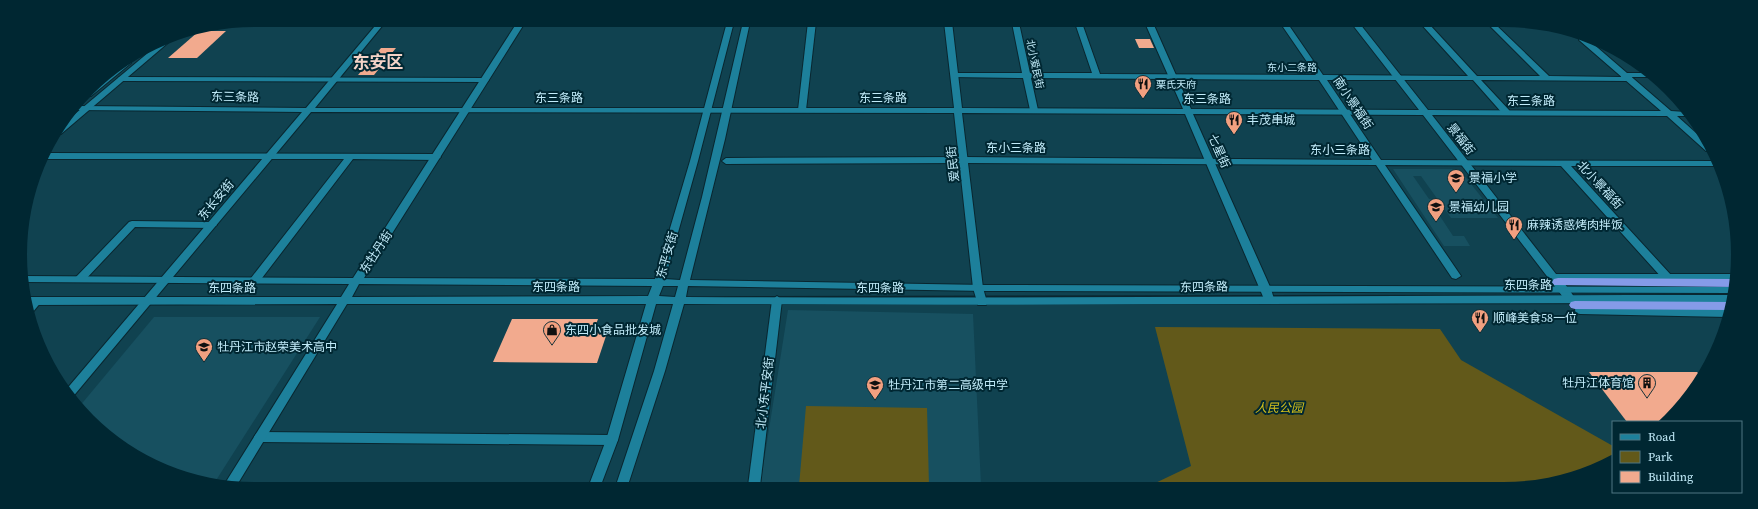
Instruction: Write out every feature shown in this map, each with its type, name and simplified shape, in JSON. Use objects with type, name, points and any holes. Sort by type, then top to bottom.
[{"type":"highway","points":[[1558,282],[1640,286],[1729,283]]},
{"type":"highway","points":[[1575,304],[1654,301],[1725,306]]},
{"type":"street","name":"东长安街","points":[[72,391],[378,27]]},
{"type":"street","name":"东牡丹街","points":[[232,481],[518,27]]},
{"type":"street","name":"东平安街","points":[[596,482],[612,440],[652,300],[659,283],[730,27]]},
{"type":"street","name":"东平安街","points":[[623,482],[647,417],[686,282],[746,27]]},
{"type":"street","points":[[802,110],[811,27]]},
{"type":"street","name":"爱民街","points":[[949,27],[978,288],[982,302]]},
{"type":"street","name":"北小爱民街","points":[[1017,27],[1034,110]]},
{"type":"street","points":[[1080,27],[1097,76]]},
{"type":"street","name":"七星街","points":[[1151,27],[1267,294]]},
{"type":"street","name":"南小景福街","points":[[1286,27],[1456,276]]},
{"type":"street","name":"景福街","points":[[1358,27],[1575,304]]},
{"type":"street","points":[[1428,27],[1506,112]]},
{"type":"street","points":[[1494,27],[1546,78]]},
{"type":"street","points":[[1587,43],[1702,143]]},
{"type":"street","points":[[68,124],[158,48]]},
{"type":"street","name":"东小二条路","points":[[955,75],[1398,78],[1546,78],[1644,76]]},
{"type":"street","points":[[122,79],[485,80]]},
{"type":"street","name":"东三条路","points":[[80,108],[308,110],[1034,110],[1682,114]]},
{"type":"street","points":[[49,156],[436,157]]},
{"type":"street","points":[[255,280],[350,157]]},
{"type":"street","name":"东小三条路","points":[[726,161],[964,160],[1713,164]]},
{"type":"street","name":"北小景福街","points":[[1563,163],[1667,277]]},
{"type":"street","points":[[80,279],[132,224],[212,225]]},
{"type":"street","points":[[28,279],[686,282],[1267,294],[1667,277],[1730,277]]},
{"type":"street","points":[[1640,286],[1728,290]]},
{"type":"street","name":"东四条路","points":[[32,301],[777,300],[982,302],[1267,294],[1575,304],[1723,313]]},
{"type":"street","points":[[1654,301],[1727,299]]},
{"type":"street","name":"北小东平安街","points":[[754,482],[777,300]]},
{"type":"street","points":[[260,437],[612,440]]},
{"type":"shaded area","name":"景福小学","points":[[1393,169],[1459,169],[1498,218],[1451,218],[1421,176],[1413,176],[1429,199],[1435,200],[1441,207],[1434,207],[1453,236],[1464,236],[1470,246],[1444,246]]},
{"type":"shaded area","name":"牡丹江市第二高级中学","points":[[788,310],[973,314],[981,482],[761,482]]},
{"type":"shaded area","name":"牡丹江市赵荣美术高中","points":[[154,317],[320,317],[217,479],[181,470],[141,452],[104,426],[82,404]]},
{"type":"green space","name":"人民公园","points":[[1155,327],[1440,329],[1461,360],[1612,445],[1612,455],[1591,465],[1548,478],[1518,482],[1157,482],[1191,466]]},
{"type":"green space","points":[[806,406],[927,408],[929,482],[799,482]]},
{"type":"building","points":[[210,31],[226,31],[197,58],[168,58],[194,36]]},
{"type":"building","points":[[1135,39],[1150,39],[1154,48],[1139,48]]},
{"type":"building","points":[[381,48],[396,48],[374,75],[358,75]]},
{"type":"building","name":"东四小食品批发城","points":[[512,319],[598,319],[595,327],[609,327],[597,363],[493,362]]},
{"type":"building","name":"牡丹江体育馆","points":[[1589,372],[1698,373],[1675,405],[1659,421],[1626,421]]},
{"type":"place","name":"栗氏天府","points":[[1143,99]]},
{"type":"place","name":"丰茂串城","points":[[1234,135]]},
{"type":"place","name":"景福小学","points":[[1456,193]]},
{"type":"place","name":"景福幼儿园","points":[[1436,222]]},
{"type":"place","name":"麻辣诱惑烤肉拌饭","points":[[1514,240]]},
{"type":"place","name":"顺峰美食58一位","points":[[1480,333]]},
{"type":"place","name":"东四小食品批发城","points":[[552,345]]},
{"type":"place","name":"牡丹江市赵荣美术高中","points":[[204,362]]},
{"type":"place","name":"牡丹江体育馆","points":[[1647,398]]},
{"type":"place","name":"牡丹江市第二高级中学","points":[[875,400]]},
{"type":"district","name":"东安区","points":[[378,62]]}]
